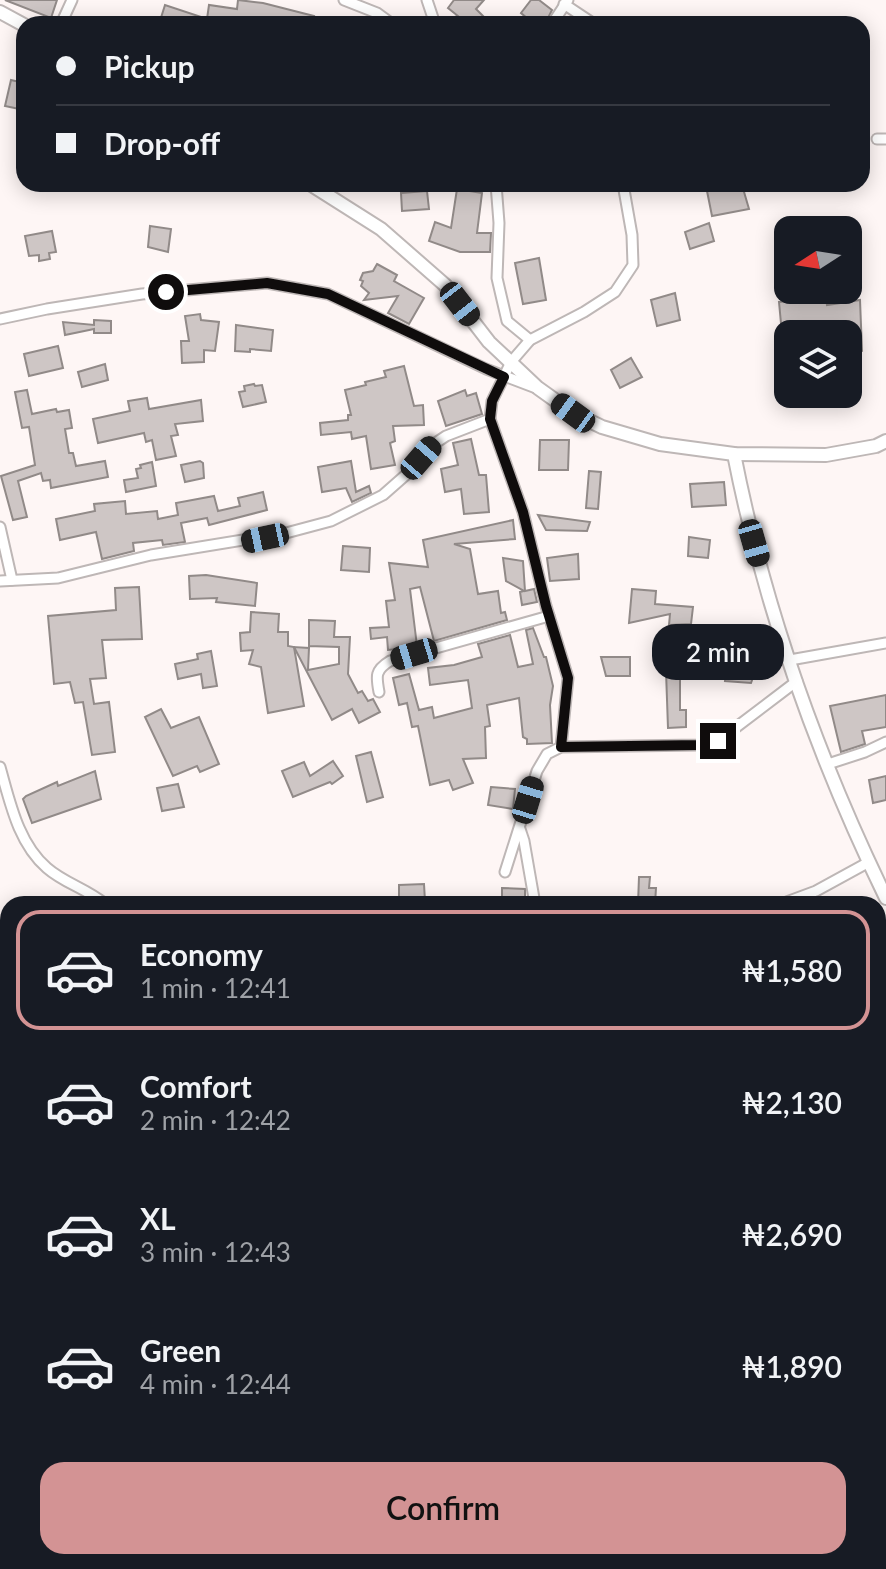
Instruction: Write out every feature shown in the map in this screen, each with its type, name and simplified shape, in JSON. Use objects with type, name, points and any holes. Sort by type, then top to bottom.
[{"type":"street","points":[[344,0],[381,16]]},
{"type":"street","points":[[566,2],[584,16]]},
{"type":"street","points":[[323,192],[381,229],[445,285],[489,342],[538,388],[573,413],[602,427],[660,444],[734,454],[826,455],[876,446],[886,441]]},
{"type":"street","points":[[497,192],[497,278],[507,321],[530,340]]},
{"type":"street","points":[[561,747],[568,678],[523,512],[490,419],[492,401],[511,362],[530,340],[615,292],[633,265],[632,235],[624,192]]},
{"type":"street","points":[[0,319],[142,294],[267,283],[328,294],[504,377],[538,388]]},
{"type":"street","points":[[0,581],[58,578],[151,555],[286,533],[331,521],[383,495],[446,436],[490,419]]},
{"type":"street","points":[[734,454],[747,519],[797,681],[828,764],[885,896]]},
{"type":"street","points":[[0,527],[12,580]]},
{"type":"street","points":[[379,692],[376,676],[379,667],[390,661],[549,616]]},
{"type":"street","points":[[790,660],[886,643]]},
{"type":"street","points":[[505,872],[537,771],[547,754],[561,747],[699,745],[718,741],[797,681]]},
{"type":"street","points":[[828,764],[886,742]]},
{"type":"street","points":[[0,767],[10,807],[20,831],[36,855],[46,868],[94,896]]},
{"type":"street","points":[[520,829],[534,896]]},
{"type":"street","points":[[803,896],[869,862]]},
{"type":"building","points":[[5,0],[57,0],[52,16]]},
{"type":"building","points":[[238,0],[314,16],[207,16],[209,5],[237,9]]},
{"type":"building","points":[[454,0],[484,0],[476,9],[483,16],[458,16],[448,8]]},
{"type":"building","points":[[531,0],[539,0],[552,10],[549,16],[525,16],[521,13]]},
{"type":"building","points":[[165,5],[198,16],[162,16]]},
{"type":"building","points":[[11,80],[16,81],[16,108],[5,106]]},
{"type":"building","points":[[427,192],[429,209],[402,211],[401,193]]},
{"type":"building","points":[[457,192],[482,193],[477,233],[491,233],[490,252],[460,252],[429,241],[435,222],[451,228]]},
{"type":"building","points":[[707,192],[744,192],[749,209],[712,216]]},
{"type":"building","points":[[709,223],[714,241],[690,249],[685,232]]},
{"type":"building","points":[[150,226],[171,229],[168,252],[148,247]]},
{"type":"building","points":[[52,231],[56,252],[49,253],[50,259],[39,261],[39,255],[29,256],[25,236]]},
{"type":"building","points":[[539,258],[546,300],[523,304],[515,263]]},
{"type":"building","points":[[377,264],[397,275],[394,281],[424,298],[409,324],[388,313],[398,296],[364,300],[369,293],[361,286],[363,281],[360,280],[363,273],[373,271]]},
{"type":"building","points":[[675,293],[680,320],[657,326],[651,300]]},
{"type":"building","points":[[779,304],[860,304],[861,320],[781,320]]},
{"type":"building","points":[[200,314],[201,320],[219,322],[215,351],[204,350],[204,362],[182,363],[181,341],[189,341],[185,316]]},
{"type":"building","points":[[94,320],[111,321],[111,333],[94,333],[94,329],[65,335],[63,322],[94,325]]},
{"type":"building","points":[[236,325],[273,330],[271,351],[235,351]]},
{"type":"building","points":[[58,346],[63,368],[29,376],[24,354]]},
{"type":"building","points":[[631,358],[642,377],[620,388],[611,370]]},
{"type":"building","points":[[105,364],[108,380],[82,387],[78,372]]},
{"type":"building","points":[[404,366],[414,406],[423,405],[424,425],[393,426],[395,441],[390,443],[395,465],[371,469],[366,436],[352,439],[351,432],[321,435],[320,423],[348,420],[348,415],[351,415],[345,390],[386,377],[384,371]]},
{"type":"building","points":[[262,385],[266,402],[243,407],[239,392],[245,391],[244,386]]},
{"type":"building","points":[[27,390],[32,414],[69,410],[72,428],[65,429],[69,453],[73,453],[76,466],[105,461],[108,477],[51,488],[50,480],[43,481],[41,473],[18,481],[27,517],[13,520],[1,476],[35,465],[29,427],[22,428],[15,392]]},
{"type":"building","points":[[465,390],[467,396],[476,393],[482,414],[446,426],[438,401]]},
{"type":"building","points":[[147,398],[149,409],[201,400],[203,421],[175,424],[178,435],[171,436],[176,456],[156,460],[152,440],[146,442],[144,433],[98,443],[93,419],[130,411],[128,401]]},
{"type":"building","points":[[471,439],[479,475],[486,475],[489,512],[464,514],[461,489],[445,492],[441,469],[458,465],[453,443]]},
{"type":"building","points":[[540,440],[569,440],[568,470],[539,470]]},
{"type":"building","points":[[351,461],[356,492],[369,486],[371,493],[352,502],[346,488],[322,492],[318,467]]},
{"type":"building","points":[[152,462],[156,486],[126,492],[124,480],[138,478],[136,469]]},
{"type":"building","points":[[203,463],[204,478],[185,482],[181,465]]},
{"type":"building","points":[[589,471],[601,472],[598,509],[586,508]]},
{"type":"building","points":[[724,482],[726,505],[692,507],[690,484]]},
{"type":"building","points":[[263,492],[267,510],[209,525],[207,518],[181,523],[185,542],[163,545],[162,540],[133,543],[134,551],[102,559],[96,532],[60,540],[56,519],[95,511],[94,504],[125,501],[126,514],[157,511],[158,519],[178,515],[176,503],[214,496],[218,511],[240,506],[238,498]]},
{"type":"building","points":[[538,515],[590,522],[587,531],[546,530]]},
{"type":"building","points":[[513,520],[515,539],[454,544],[470,549],[478,594],[498,591],[501,613],[505,612],[507,620],[434,641],[420,587],[410,589],[417,646],[388,650],[387,637],[371,639],[370,628],[389,627],[386,601],[395,600],[389,563],[428,567],[423,540]]},
{"type":"building","points":[[689,537],[710,540],[708,558],[688,556]]},
{"type":"building","points":[[343,546],[370,548],[369,572],[341,570]]},
{"type":"building","points":[[578,554],[579,579],[550,581],[547,558]]},
{"type":"building","points":[[503,558],[523,561],[525,591],[534,589],[537,602],[522,605],[520,592],[524,591],[506,581]]},
{"type":"building","points":[[206,575],[257,583],[255,606],[216,602],[217,598],[190,599],[189,576]]},
{"type":"building","points":[[139,587],[142,639],[102,640],[106,678],[90,679],[94,704],[109,702],[115,752],[92,755],[83,702],[75,703],[70,682],[54,684],[48,616],[116,610],[115,588]]},
{"type":"building","points":[[632,589],[656,591],[655,604],[693,607],[691,624],[669,625],[670,614],[629,623]]},
{"type":"building","points":[[251,612],[279,614],[278,632],[288,632],[288,646],[294,647],[304,706],[268,713],[261,667],[249,664],[253,650],[241,651],[240,633],[250,632]]},
{"type":"building","points":[[309,620],[335,621],[334,637],[350,637],[348,674],[358,693],[362,691],[368,701],[373,699],[380,712],[359,723],[352,709],[332,720],[294,647],[309,648],[308,670],[339,664],[339,647],[309,646]]},
{"type":"building","points":[[533,628],[546,657],[553,686],[550,705],[552,743],[527,744],[527,739],[523,737],[519,698],[487,705],[490,726],[485,727],[486,758],[463,759],[473,783],[453,790],[449,780],[430,785],[418,726],[412,727],[407,703],[399,705],[393,678],[409,674],[419,710],[432,707],[434,718],[472,708],[468,680],[430,685],[428,668],[482,657],[478,644],[510,635],[518,667],[533,664],[526,630]]},
{"type":"building","points":[[211,651],[217,686],[203,688],[201,674],[178,679],[175,664],[198,659],[197,654]]},
{"type":"building","points":[[601,657],[630,657],[630,676],[606,676]]},
{"type":"building","points":[[727,662],[758,664],[751,683],[725,681]]},
{"type":"building","points":[[666,671],[680,671],[680,710],[686,710],[686,727],[668,728]]},
{"type":"building","points":[[886,695],[886,727],[862,731],[865,744],[841,752],[830,706]]},
{"type":"building","points":[[161,709],[171,728],[199,717],[219,764],[200,772],[197,766],[173,776],[145,717]]},
{"type":"building","points":[[371,752],[383,797],[367,802],[356,756]]},
{"type":"building","points":[[333,761],[343,776],[332,784],[330,782],[293,797],[282,771],[304,762],[310,776]]},
{"type":"building","points":[[95,771],[101,799],[32,823],[23,799],[26,796],[57,782],[58,786]]},
{"type":"building","points":[[886,776],[886,800],[873,803],[869,780]]},
{"type":"building","points":[[178,784],[184,807],[162,811],[157,788]]},
{"type":"building","points":[[491,787],[515,789],[513,809],[488,805]]},
{"type":"building","points":[[639,877],[650,877],[649,888],[656,888],[656,896],[638,896]]},
{"type":"building","points":[[424,884],[425,896],[399,896],[399,885]]},
{"type":"building","points":[[502,888],[525,889],[525,896],[502,896]]},
{"type":"route","points":[[166,292],[267,283],[328,294],[504,377],[492,401],[490,419],[523,512],[568,678],[561,747],[699,745],[718,741]]}]
